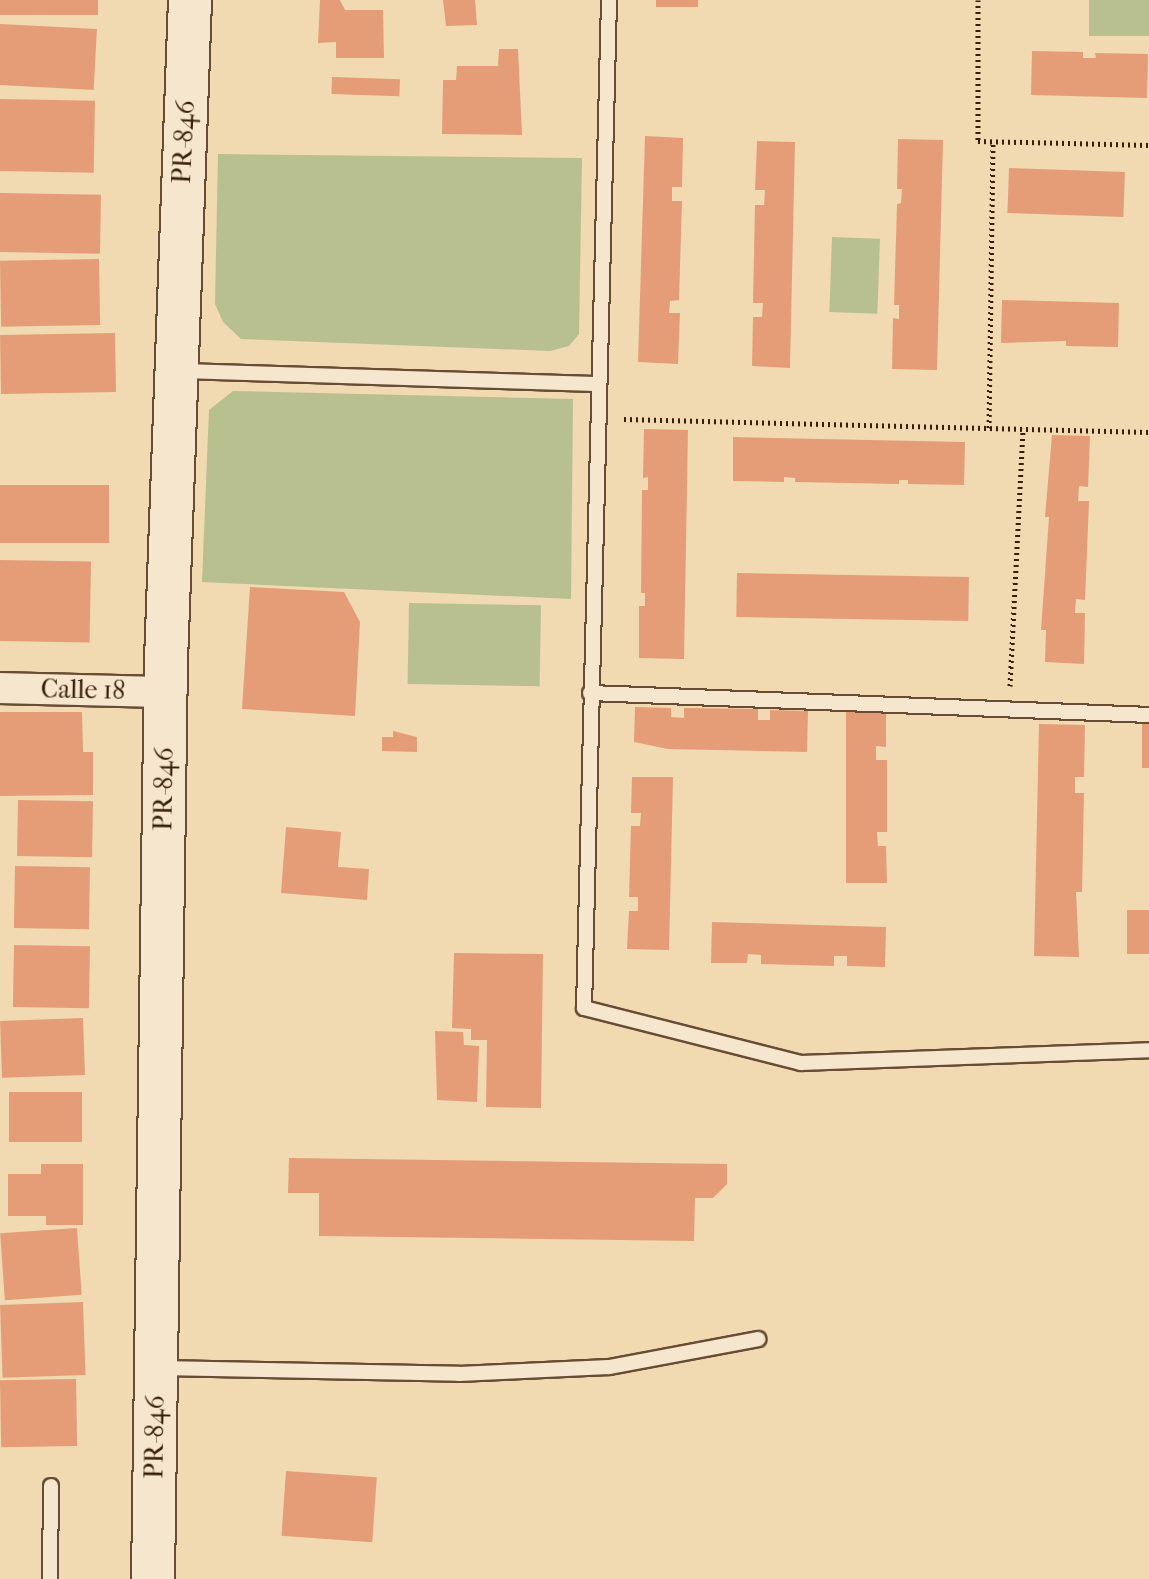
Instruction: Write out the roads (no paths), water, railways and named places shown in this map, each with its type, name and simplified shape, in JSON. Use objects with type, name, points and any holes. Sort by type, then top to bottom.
[{"type":"street","name":"PR-846","points":[[153,1579],[173,370],[190,0]]},
{"type":"street","name":"Calle 18","points":[[0,688],[166,692]]},
{"type":"lane","points":[[609,0],[595,418],[584,1008],[801,1063],[1149,1050]]},
{"type":"lane","points":[[173,370],[596,384]]},
{"type":"lane","points":[[590,693],[1149,715]]},
{"type":"lane","points":[[156,1368],[459,1374],[609,1367],[758,1339]]},
{"type":"lane","points":[[50,1579],[51,1486]]}]
